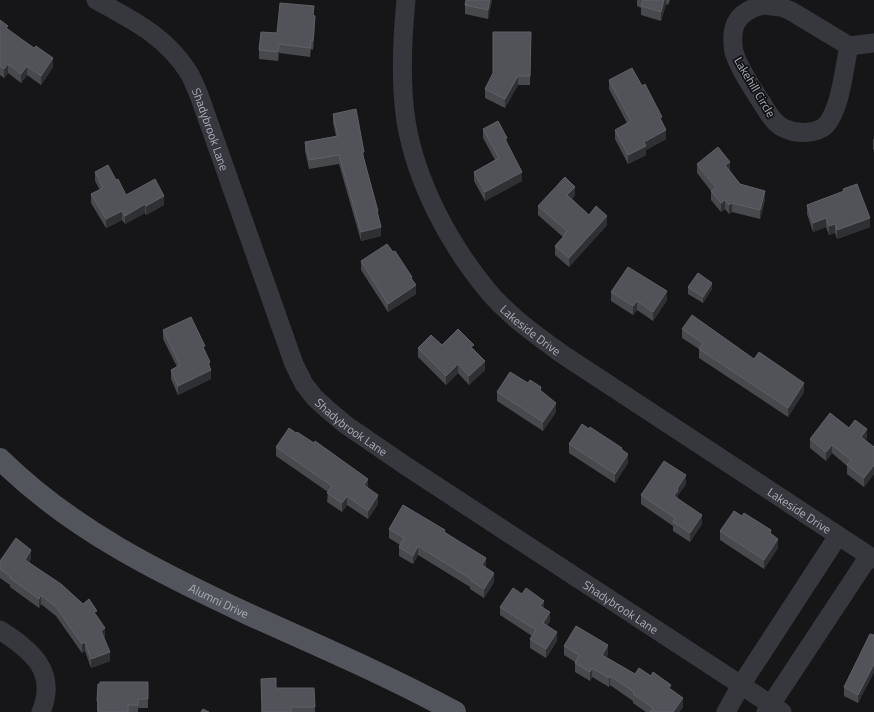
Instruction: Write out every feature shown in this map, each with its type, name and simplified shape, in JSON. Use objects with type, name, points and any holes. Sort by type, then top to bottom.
[{"type":"main road","name":"Alumni Drive","points":[[0,459],[40,494],[87,529],[148,566],[374,671],[455,712]]},
{"type":"street","name":"Shadybrook Lane","points":[[96,0],[140,24],[155,35],[167,45],[190,74],[199,95],[294,364],[304,384],[314,397],[346,425],[406,466],[741,685],[773,710]]},
{"type":"street","name":"Lakeside Drive","points":[[406,0],[402,44],[403,83],[406,121],[418,168],[425,188],[452,240],[489,292],[530,330],[562,354],[872,557],[773,710]]},
{"type":"street","name":"Lakehill Circle","points":[[764,5],[773,5],[791,11],[849,46],[834,112],[826,125],[816,131],[801,132],[786,130],[774,120],[748,82],[734,54],[732,35],[738,19],[746,11],[764,5]]},
{"type":"street","points":[[849,46],[874,43]]},
{"type":"street","name":"Lakeside Drive","points":[[726,712],[741,685],[838,536]]},
{"type":"street","points":[[0,630],[20,643],[36,659],[44,671],[47,685],[45,704],[41,712]]},
{"type":"building","points":[[466,0],[490,0],[488,10],[465,5]]},
{"type":"building","points":[[643,0],[664,0],[661,12],[641,6]]},
{"type":"building","points":[[280,3],[314,6],[313,15],[315,16],[313,41],[311,40],[310,48],[279,44],[278,52],[259,50],[261,32],[277,33]]},
{"type":"building","points":[[0,20],[8,26],[6,28],[34,48],[36,46],[53,58],[41,76],[27,66],[21,74],[8,64],[4,69],[0,66]]},
{"type":"building","points":[[493,32],[531,32],[530,76],[518,76],[505,99],[485,89],[493,73]]},
{"type":"building","points":[[632,68],[642,86],[645,84],[662,117],[660,118],[666,130],[644,142],[646,146],[628,155],[615,130],[631,121],[609,80]]},
{"type":"building","points":[[356,109],[364,152],[362,152],[381,227],[361,232],[339,155],[309,160],[305,142],[338,136],[333,114]]},
{"type":"building","points":[[498,121],[507,138],[505,139],[522,172],[485,192],[474,172],[499,158],[483,129]]},
{"type":"building","points":[[718,147],[730,162],[725,165],[740,184],[765,191],[760,210],[732,203],[729,205],[725,200],[721,203],[711,191],[716,188],[697,164]]},
{"type":"building","points":[[108,165],[116,180],[118,179],[126,195],[155,179],[164,196],[146,206],[145,204],[125,216],[122,211],[106,219],[91,194],[103,188],[95,172]]},
{"type":"building","points":[[565,177],[575,187],[567,195],[589,215],[596,206],[607,216],[569,258],[555,246],[567,231],[538,206]]},
{"type":"building","points":[[857,184],[870,218],[837,230],[835,224],[829,226],[826,218],[813,223],[807,205],[844,191],[843,189]]},
{"type":"building","points":[[387,244],[393,252],[395,251],[416,285],[388,304],[361,261]]},
{"type":"building","points":[[628,267],[667,291],[653,312],[637,301],[633,306],[611,292]]},
{"type":"building","points":[[698,273],[712,283],[703,297],[688,287]]},
{"type":"building","points":[[692,315],[754,359],[759,352],[804,383],[788,408],[699,349],[703,343],[682,329]]},
{"type":"building","points":[[191,317],[205,346],[203,347],[210,362],[208,363],[211,370],[178,386],[171,370],[180,365],[163,330]]},
{"type":"building","points":[[458,329],[474,345],[471,347],[485,361],[469,376],[458,364],[446,376],[418,348],[431,335],[442,345]]},
{"type":"building","points":[[510,372],[528,383],[530,380],[541,387],[540,390],[556,403],[543,422],[497,392]]},
{"type":"building","points":[[830,413],[849,428],[855,420],[867,429],[861,437],[874,447],[874,465],[864,478],[847,465],[851,460],[832,445],[826,452],[810,439]]},
{"type":"building","points":[[582,424],[589,429],[590,427],[622,448],[621,449],[628,454],[615,474],[569,444]]},
{"type":"building","points":[[289,428],[314,443],[315,441],[368,479],[364,485],[378,495],[368,511],[347,496],[342,503],[327,493],[332,486],[276,447]]},
{"type":"building","points":[[664,461],[686,475],[674,496],[702,515],[690,533],[673,522],[675,518],[641,495]]},
{"type":"building","points":[[403,505],[445,530],[444,532],[486,558],[482,565],[494,573],[484,589],[470,580],[471,579],[418,546],[413,556],[399,547],[404,538],[389,529]]},
{"type":"building","points":[[734,511],[742,516],[744,513],[771,530],[770,533],[778,539],[764,560],[720,531]]},
{"type":"building","points":[[16,538],[31,550],[25,560],[61,584],[83,604],[89,599],[97,611],[94,612],[105,628],[101,631],[110,652],[91,659],[85,642],[82,644],[56,607],[41,595],[39,599],[0,569],[0,561]]},
{"type":"building","points":[[513,588],[522,594],[526,588],[544,601],[540,606],[550,612],[543,623],[557,632],[546,649],[530,639],[536,630],[500,607]]},
{"type":"building","points":[[576,626],[608,645],[602,655],[635,674],[639,668],[651,676],[653,672],[671,685],[669,688],[683,698],[673,712],[650,712],[653,708],[633,694],[634,692],[610,676],[609,678],[592,668],[590,672],[575,663],[579,655],[564,646]]},
{"type":"building","points":[[870,634],[874,635],[874,664],[858,695],[844,687]]},
{"type":"building","points":[[276,678],[276,688],[314,688],[315,707],[291,707],[291,712],[262,712],[261,679]]},
{"type":"building","points":[[100,682],[148,682],[148,699],[138,699],[138,705],[128,705],[128,712],[98,712],[98,684],[100,684]]},
{"type":"building","points":[[203,709],[209,712],[201,712]]}]
